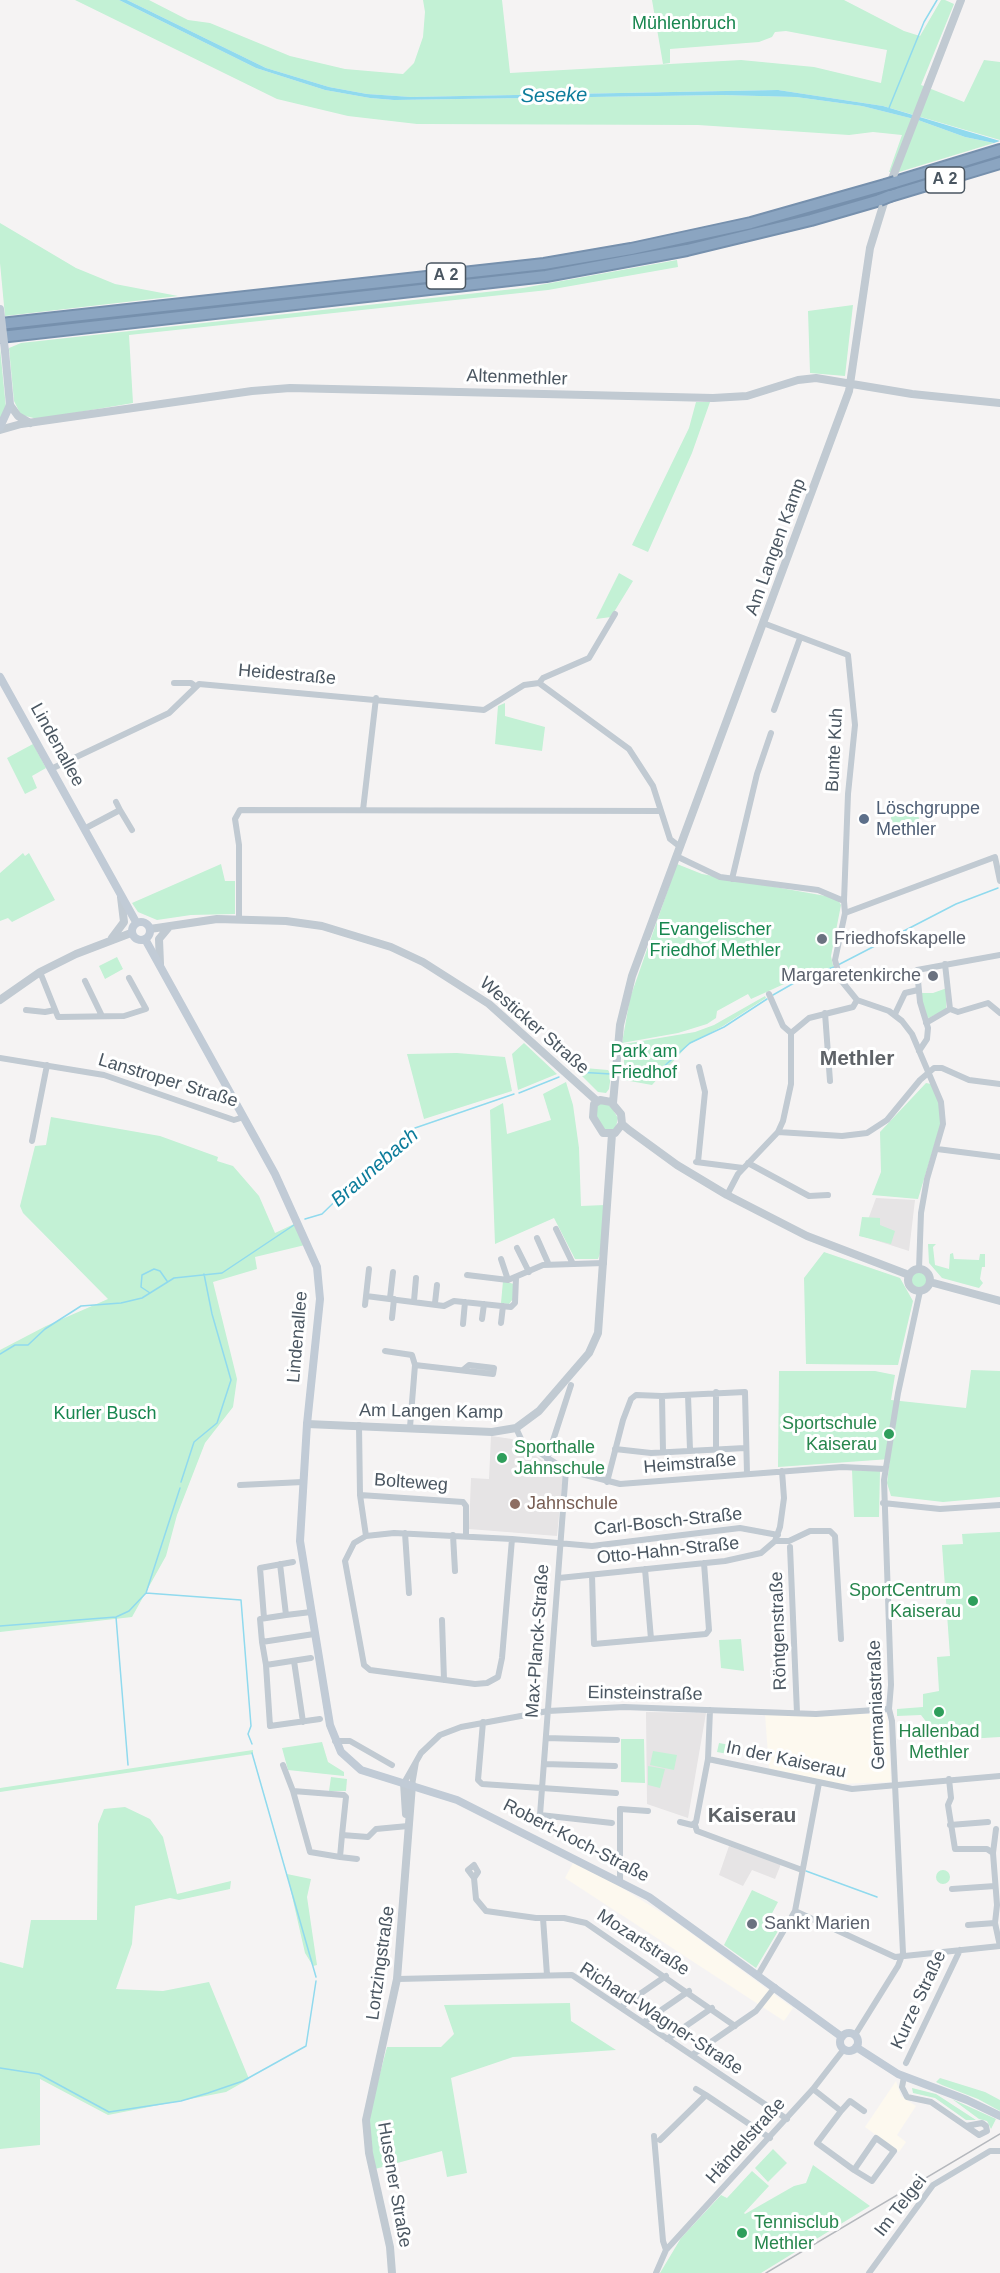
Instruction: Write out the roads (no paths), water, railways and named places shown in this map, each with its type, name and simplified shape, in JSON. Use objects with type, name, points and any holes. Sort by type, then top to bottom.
[{"type":"highway","name":"A 2","points":[[0,324],[544,264],[641,247],[751,223],[996,151]]},
{"type":"highway","name":"A 2","points":[[0,337],[546,276],[709,245],[885,198],[1000,163]]},
{"type":"main road","points":[[0,308],[10,405],[0,428]]},
{"type":"main road","name":"Lindenallee","points":[[0,677],[135,922]]},
{"type":"main road","points":[[135,922],[144,922],[150,928],[145,939],[138,940],[131,933],[135,922]]},
{"type":"main road","name":"Lindenallee","points":[[145,939],[296,1216],[318,1273],[320,1299],[307,1424],[300,1541],[314,1634],[335,1741]]},
{"type":"main road","name":"Robert-Koch-Straße","points":[[335,1741],[346,1758],[356,1767],[377,1777],[438,1792],[481,1811],[620,1881],[659,1904],[842,2037]]},
{"type":"main road","points":[[849,2033],[855,2035],[858,2042],[856,2047],[849,2051],[844,2049],[841,2045],[842,2037],[849,2033]]},
{"type":"main road","points":[[856,2047],[904,2077],[967,2100],[1000,2116]]},
{"type":"street","name":"Am Langen Kamp","points":[[613,1103],[618,1044],[626,998],[679,846],[851,383],[870,249],[912,125],[961,0]]},
{"type":"street","name":"Altenmethler","points":[[0,428],[274,388],[353,387],[713,398],[747,396],[807,378],[924,395],[1000,403]]},
{"type":"street","points":[[10,405],[18,416],[30,423]]},
{"type":"street","name":"Heidestraße","points":[[174,682],[191,683],[195,686],[213,683],[484,710],[524,685],[539,683],[543,678],[589,658],[615,614]]},
{"type":"street","name":"Bunte Kuh","points":[[763,623],[848,655],[855,725],[848,794],[844,901]]},
{"type":"street","points":[[774,710],[800,638]]},
{"type":"street","points":[[539,683],[629,749],[645,771],[670,839],[679,846]]},
{"type":"street","points":[[51,769],[169,713],[195,686]]},
{"type":"street","points":[[363,810],[376,698]]},
{"type":"street","points":[[732,879],[757,774],[771,734]]},
{"type":"street","points":[[116,802],[132,830]]},
{"type":"street","points":[[84,829],[120,810]]},
{"type":"street","points":[[239,918],[239,845],[235,819],[238,812],[245,810],[661,811]]},
{"type":"street","points":[[676,856],[706,872],[732,879],[818,890],[844,901],[845,913],[835,954],[836,967],[845,986],[857,1000],[894,1014],[908,1027],[943,1108],[943,1124],[921,1210],[920,1269]]},
{"type":"street","points":[[845,913],[995,857],[1000,881]]},
{"type":"street","name":"Lindenallee","points":[[111,939],[124,922],[121,897]]},
{"type":"street","name":"Westicker Straße","points":[[150,928],[239,918],[322,926],[370,940],[423,962],[489,1004],[597,1101]]},
{"type":"street","points":[[160,966],[159,939],[164,930],[173,924]]},
{"type":"street","points":[[0,1000],[40,972],[111,939],[131,933]]},
{"type":"street","points":[[919,1051],[928,1033],[918,990],[917,970],[1000,955]]},
{"type":"street","points":[[945,964],[950,1009]]},
{"type":"street","points":[[40,972],[58,1017],[101,1014],[124,1016],[146,1009],[129,978]]},
{"type":"street","points":[[85,981],[101,1014]]},
{"type":"street","points":[[894,1014],[905,993],[918,990]]},
{"type":"street","points":[[769,994],[783,1026],[791,1033]]},
{"type":"street","points":[[727,1195],[745,1166],[778,1132],[788,1104],[791,1084],[791,1033],[800,1024],[825,1013],[853,1007],[857,1000]]},
{"type":"street","points":[[950,1009],[958,1012],[988,1003],[1000,1013]]},
{"type":"street","points":[[926,1023],[950,1009]]},
{"type":"street","points":[[26,1010],[45,1012],[55,1010]]},
{"type":"street","points":[[825,1013],[830,1081]]},
{"type":"street","name":"Lanstroper Straße","points":[[0,1058],[128,1082],[234,1120],[244,1117]]},
{"type":"street","points":[[33,1141],[47,1065]]},
{"type":"street","points":[[699,1067],[705,1092],[696,1162],[745,1166],[809,1196],[828,1195]]},
{"type":"street","points":[[778,1132],[842,1136],[867,1133],[888,1120],[928,1071],[942,1068],[969,1080],[1000,1084]]},
{"type":"street","points":[[604,1100],[613,1103],[621,1114],[622,1124],[618,1131],[612,1134],[600,1130],[593,1117],[592,1108],[597,1101],[604,1100]]},
{"type":"street","points":[[622,1124],[677,1165],[727,1195],[807,1236],[909,1275],[920,1269]]},
{"type":"street","name":"Am Langen Kamp","points":[[307,1424],[486,1432],[516,1428],[546,1405],[593,1347],[600,1320],[612,1134]]},
{"type":"street","points":[[937,1149],[1000,1157]]},
{"type":"street","points":[[556,1228],[573,1264]]},
{"type":"street","points":[[537,1238],[549,1265]]},
{"type":"street","points":[[517,1248],[529,1272]]},
{"type":"street","points":[[501,1259],[508,1280]]},
{"type":"street","points":[[467,1275],[508,1280],[549,1265],[604,1263]]},
{"type":"street","points":[[365,1305],[369,1269]]},
{"type":"street","points":[[909,1275],[910,1287],[920,1292],[927,1288],[930,1282],[929,1275],[920,1269]]},
{"type":"street","points":[[392,1318],[393,1272]]},
{"type":"street","points":[[414,1301],[416,1278]]},
{"type":"street","points":[[366,1296],[435,1303],[444,1306],[454,1301],[514,1305],[516,1278]]},
{"type":"street","points":[[930,1282],[1000,1301]]},
{"type":"street","points":[[435,1303],[437,1285]]},
{"type":"street","name":"Germaniastraße","points":[[902,1957],[895,1784],[889,1709],[891,1685],[884,1503],[885,1469],[920,1292]]},
{"type":"street","points":[[463,1324],[465,1302]]},
{"type":"street","points":[[482,1318],[484,1304]]},
{"type":"street","points":[[501,1323],[503,1306]]},
{"type":"street","points":[[386,1351],[412,1355],[416,1365],[410,1427]]},
{"type":"street","points":[[416,1365],[463,1370]]},
{"type":"street","points":[[547,1459],[571,1385]]},
{"type":"street","points":[[716,1392],[716,1449]]},
{"type":"street","points":[[607,1482],[632,1397],[636,1395],[745,1392],[747,1474]]},
{"type":"street","points":[[688,1395],[690,1450]]},
{"type":"street","points":[[662,1396],[663,1452]]},
{"type":"street","points":[[359,1425],[360,1495],[366,1536],[354,1543],[345,1561],[364,1665],[370,1670],[487,1683],[498,1677],[502,1658],[512,1539]]},
{"type":"street","name":"Heimstraße","points":[[516,1428],[522,1441],[547,1459],[566,1470],[607,1482],[652,1483],[858,1466],[885,1469]]},
{"type":"street","points":[[615,1449],[663,1452],[745,1448]]},
{"type":"street","name":"Max-Planck-Straße","points":[[566,1470],[540,1815],[612,1823]]},
{"type":"street","points":[[776,1538],[784,1509],[782,1471]]},
{"type":"street","points":[[240,1485],[303,1482]]},
{"type":"street","name":"Bolteweg","points":[[360,1495],[463,1502],[466,1506],[466,1535]]},
{"type":"street","points":[[884,1503],[940,1509],[1000,1505]]},
{"type":"street","name":"Carl-Bosch-Straße","points":[[366,1536],[405,1533],[466,1535],[592,1546],[740,1528],[776,1538]]},
{"type":"street","name":"Otto-Hahn-Straße","points":[[559,1578],[753,1556],[776,1538],[789,1541],[810,1531],[833,1533],[836,1540],[841,1639]]},
{"type":"street","points":[[405,1533],[409,1593]]},
{"type":"street","points":[[453,1535],[455,1572]]},
{"type":"street","name":"Röntgenstraße","points":[[790,1547],[797,1713]]},
{"type":"street","points":[[264,1618],[260,1568],[293,1562]]},
{"type":"street","points":[[591,1575],[594,1644],[651,1640],[708,1632],[704,1563]]},
{"type":"street","points":[[280,1564],[286,1615]]},
{"type":"street","points":[[645,1569],[651,1640]]},
{"type":"street","points":[[311,1612],[260,1619],[270,1726],[320,1719]]},
{"type":"street","points":[[442,1620],[444,1680]]},
{"type":"street","points":[[262,1642],[314,1634]]},
{"type":"street","points":[[266,1665],[311,1658]]},
{"type":"street","points":[[294,1661],[303,1722]]},
{"type":"street","name":"Einsteinstraße","points":[[408,1784],[416,1761],[425,1748],[440,1735],[483,1722],[548,1712],[614,1707],[797,1713],[889,1709]]},
{"type":"street","name":"In der Kaiserau","points":[[695,1825],[708,1759],[710,1710]]},
{"type":"street","points":[[483,1722],[478,1780],[482,1784],[616,1793]]},
{"type":"street","points":[[546,1737],[617,1740]]},
{"type":"street","points":[[335,1741],[351,1741],[392,1765]]},
{"type":"street","name":"In der Kaiserau","points":[[708,1759],[819,1783],[859,1789],[1000,1776]]},
{"type":"street","points":[[544,1764],[615,1766]]},
{"type":"street","points":[[284,1765],[310,1852],[357,1859]]},
{"type":"street","points":[[948,1779],[950,1825],[955,1849],[987,1849],[993,1853]]},
{"type":"street","points":[[758,1975],[795,1911],[819,1783]]},
{"type":"street","name":"Lortzingstraße","points":[[370,2103],[400,1979],[407,1872],[408,1784]]},
{"type":"street","points":[[293,1791],[346,1797],[340,1857]]},
{"type":"street","points":[[620,1881],[620,1809],[648,1811]]},
{"type":"street","points":[[680,1822],[695,1825],[697,1831],[802,1870]]},
{"type":"street","points":[[950,1825],[988,1822]]},
{"type":"street","points":[[342,1835],[365,1838],[376,1829],[408,1825]]},
{"type":"street","points":[[795,1911],[890,1955],[902,1957],[1000,1946],[995,1923],[993,1853],[996,1828]]},
{"type":"street","name":"Mozartstraße","points":[[474,1878],[476,1899],[486,1911],[570,1918],[592,1926],[735,2026]]},
{"type":"street","points":[[952,1889],[995,1886]]},
{"type":"street","points":[[542,1917],[547,1975]]},
{"type":"street","points":[[968,1925],[995,1923]]},
{"type":"street","name":"Kurze Straße","points":[[906,2063],[960,1950]]},
{"type":"street","points":[[855,2035],[902,1957]]},
{"type":"street","name":"Richard-Wagner-Straße","points":[[400,1979],[547,1975],[575,1977],[787,2119]]},
{"type":"street","points":[[621,2007],[666,1976]]},
{"type":"street","points":[[692,2055],[756,2011],[775,1987]]},
{"type":"street","points":[[644,2022],[689,1992]]},
{"type":"street","points":[[668,2038],[712,2008]]},
{"type":"street","name":"Händelstraße","points":[[666,2250],[813,2090],[844,2049]]},
{"type":"street","points":[[904,2077],[902,2087],[907,2097],[932,2102],[966,2126]]},
{"type":"street","points":[[696,2089],[770,2138]]},
{"type":"street","points":[[813,2090],[842,2112]]},
{"type":"street","points":[[656,2273],[666,2250],[662,2229],[657,2138],[706,2095]]},
{"type":"street","points":[[854,2170],[876,2138],[894,2151],[872,2181],[854,2170],[817,2143],[850,2101],[864,2111]]},
{"type":"street","name":"Husener Straße","points":[[370,2103],[366,2120],[367,2138],[390,2247],[392,2273]]},
{"type":"street","name":"Im Telgei","points":[[869,2273],[933,2185],[998,2150]]},
{"type":"water","name":"Seseke","points":[[119,0],[127,0],[266,68],[329,87],[367,94],[411,97],[778,90],[883,106],[1000,141],[994,143],[965,137],[918,120],[862,106],[796,97],[722,95],[394,100],[370,98],[325,90],[256,68]]},
{"type":"waterway","points":[[889,108],[924,22],[937,0]]},
{"type":"waterway","name":"Braunebach","points":[[838,965],[956,904],[998,888]]},
{"type":"waterway","name":"Braunebach","points":[[773,995],[801,979],[834,967]]},
{"type":"waterway","name":"Braunebach","points":[[622,1075],[651,1078],[690,1043],[724,1027],[767,999]]},
{"type":"waterway","name":"Braunebach","points":[[577,1072],[611,1074]]},
{"type":"waterway","name":"Braunebach","points":[[519,1093],[559,1077]]},
{"type":"waterway","name":"Braunebach","points":[[305,1219],[322,1214],[395,1143],[415,1128],[514,1094]]},
{"type":"waterway","name":"Braunebach","points":[[0,1354],[15,1345],[28,1345],[45,1329],[81,1306],[121,1303],[142,1298],[174,1278],[222,1273],[294,1225]]},
{"type":"waterway","points":[[150,1293],[141,1287],[142,1275],[154,1269],[160,1271],[167,1281]]},
{"type":"waterway","points":[[181,1482],[194,1442],[217,1423],[231,1380],[212,1314],[204,1274]]},
{"type":"waterway","points":[[0,1626],[116,1617],[129,1611],[146,1593],[180,1488]]},
{"type":"waterway","points":[[146,1593],[241,1600],[251,1726],[248,1734],[252,1744]]},
{"type":"waterway","points":[[116,1617],[128,1765]]},
{"type":"waterway","points":[[252,1753],[316,1977]]},
{"type":"waterway","points":[[806,1871],[877,1897]]},
{"type":"waterway","points":[[0,2068],[39,2074],[109,2112],[181,2101],[243,2081],[306,2046],[316,1981]]},
{"type":"railway","points":[[766,2273],[1000,2134]]},
{"type":"place","name":"Löschgruppe Methler","points":[[864,819]]},
{"type":"place","name":"Friedhofskapelle","points":[[822,939]]},
{"type":"place","name":"Margaretenkirche","points":[[933,976]]},
{"type":"place","name":"Sportschule Kaiserau","points":[[889,1434]]},
{"type":"place","name":"Sporthalle Jahnschule","points":[[502,1458]]},
{"type":"place","name":"Jahnschule","points":[[515,1504]]},
{"type":"place","name":"SportCentrum Kaiserau","points":[[973,1601]]},
{"type":"place","name":"Hallenbad Methler","points":[[939,1712]]},
{"type":"place","name":"Sankt Marien","points":[[752,1924]]},
{"type":"place","name":"Tennisclub Methler","points":[[742,2233]]},
{"type":"district","name":"Methler","points":[[857,1059]]},
{"type":"district","name":"Kaiserau","points":[[752,1816]]},
{"type":"park label","name":"Mühlenbruch","points":[[684,24]]},
{"type":"park label","name":"Evangelischer Friedhof Methler","points":[[715,940]]},
{"type":"park label","name":"Park am Friedhof","points":[[644,1062]]},
{"type":"park label","name":"Kurler Busch","points":[[105,1414]]}]
